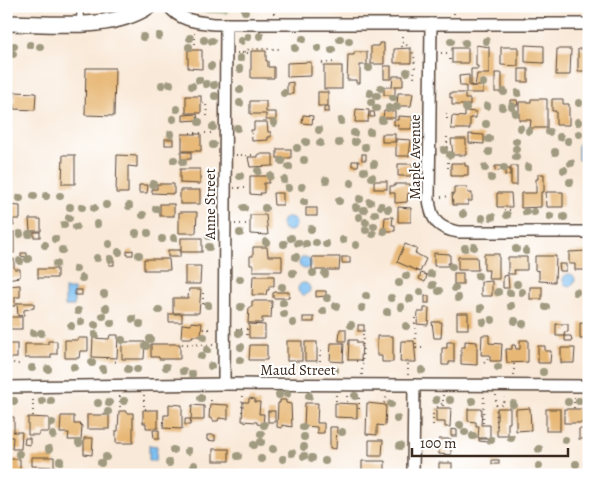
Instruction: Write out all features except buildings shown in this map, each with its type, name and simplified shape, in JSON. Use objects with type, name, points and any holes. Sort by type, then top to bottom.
[{"type":"main road","points":[[6,23],[100,22],[121,19],[149,6]]},
{"type":"street","points":[[169,6],[172,12],[190,20],[226,24],[589,24]]},
{"type":"street","name":"Anne Street","points":[[224,384],[220,329],[225,188],[226,24]]},
{"type":"street","name":"Maple Avenue","points":[[431,24],[430,210],[434,219],[448,230],[459,232],[589,232]]},
{"type":"street","name":"Maud Street","points":[[6,388],[224,384],[360,389],[414,385],[589,386]]},
{"type":"street","points":[[414,385],[417,473]]},
{"type":"lane","points":[[80,6],[80,23]]},
{"type":"path","points":[[274,6],[274,14]]},
{"type":"path","points":[[454,6],[454,15]]},
{"type":"path","points":[[195,32],[195,48]]},
{"type":"path","points":[[402,34],[402,47]]},
{"type":"path","points":[[402,42],[411,47],[414,53],[414,81]]},
{"type":"path","points":[[244,53],[249,49],[282,49]]},
{"type":"path","points":[[439,53],[450,53],[450,63]]},
{"type":"path","points":[[322,62],[335,62]]},
{"type":"path","points":[[203,103],[206,103],[207,116]]},
{"type":"path","points":[[447,113],[447,119],[450,119]]},
{"type":"path","points":[[190,133],[218,133]]},
{"type":"path","points":[[447,137],[447,147],[450,147]]},
{"type":"path","points":[[225,155],[256,155]]},
{"type":"path","points":[[448,160],[448,168]]},
{"type":"path","points":[[225,188],[250,188]]},
{"type":"path","points":[[439,197],[451,196]]},
{"type":"path","points":[[504,210],[514,210]]},
{"type":"path","points":[[203,293],[203,304]]},
{"type":"path","points":[[416,318],[416,348],[426,348]]},
{"type":"path","points":[[203,329],[247,329],[246,337],[248,337]]},
{"type":"path","points":[[359,409],[363,332]]},
{"type":"path","points":[[182,344],[216,345]]},
{"type":"path","points":[[320,361],[320,352],[323,352]]},
{"type":"path","points":[[484,363],[489,357]]},
{"type":"path","points":[[106,358],[110,361],[119,362]]},
{"type":"path","points":[[9,360],[15,364],[21,364]]},
{"type":"path","points":[[356,361],[362,361]]},
{"type":"path","points":[[242,412],[243,391]]},
{"type":"path","points":[[336,392],[336,402]]},
{"type":"path","points":[[347,392],[347,402]]},
{"type":"path","points":[[384,403],[388,392]]},
{"type":"path","points":[[443,393],[443,407]]},
{"type":"path","points":[[484,393],[484,423]]},
{"type":"path","points":[[496,393],[497,426]]},
{"type":"path","points":[[496,405],[503,405],[504,393]]},
{"type":"path","points":[[574,393],[574,408]]},
{"type":"path","points":[[33,416],[34,395]]},
{"type":"path","points":[[144,395],[144,409],[148,409]]},
{"type":"path","points":[[120,396],[120,408],[124,410]]},
{"type":"path","points":[[433,425],[434,408],[443,403]]},
{"type":"path","points":[[417,473],[434,471],[437,473]]},
{"type":"green space","points":[[191,6],[227,6],[227,13],[202,12]]},
{"type":"water","points":[[578,144],[587,144],[587,161],[578,160]]},
{"type":"water","points":[[289,217],[294,219],[296,224],[294,229],[289,231],[284,229],[282,224],[284,219]]},
{"type":"water","points":[[303,257],[307,257],[311,263],[307,269],[303,269],[299,265],[299,261]]},
{"type":"water","points":[[569,274],[575,280],[569,286],[563,280]]},
{"type":"water","points":[[306,283],[309,284],[309,294],[302,295],[299,294],[298,287],[299,284]]},
{"type":"water","points":[[65,289],[74,289],[74,306],[65,306]]},
{"type":"water","points":[[149,445],[157,446],[156,461],[149,461]]}]
